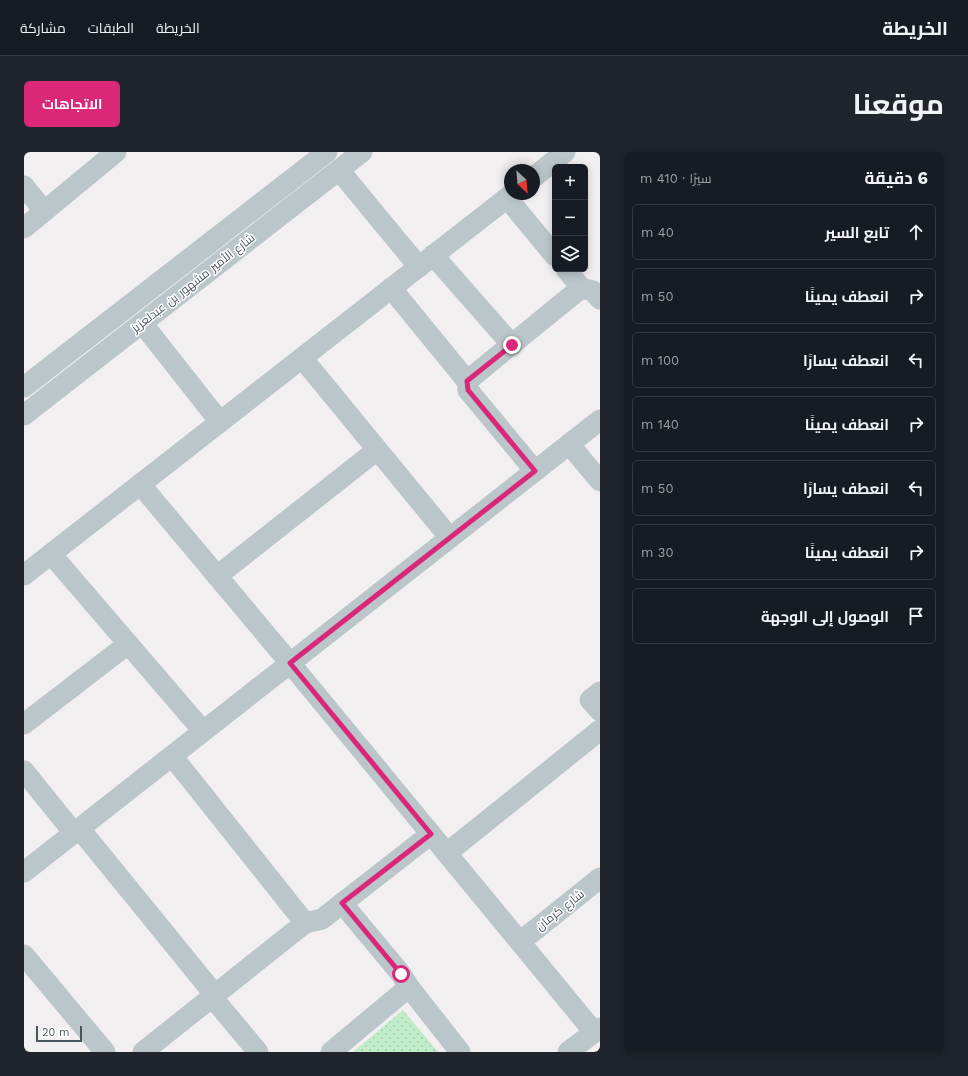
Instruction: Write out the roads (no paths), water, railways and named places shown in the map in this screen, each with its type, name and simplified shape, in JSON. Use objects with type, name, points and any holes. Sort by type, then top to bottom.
[{"type":"street","points":[[24,228],[116,152]]},
{"type":"street","name":"شارع الأمير مشهور بن عبدلعزيز","points":[[24,387],[327,152]]},
{"type":"street","name":"شارع الأمير مشهور بن عبدلعزيز","points":[[24,415],[362,152]]},
{"type":"street","points":[[540,172],[565,152]]},
{"type":"street","points":[[339,170],[426,261],[512,345]]},
{"type":"street","points":[[24,186],[44,211]]},
{"type":"street","points":[[24,575],[504,200]]},
{"type":"street","points":[[512,200],[552,252]]},
{"type":"street","points":[[568,272],[581,288],[593,291],[600,299]]},
{"type":"street","points":[[391,288],[467,381],[468,390],[535,471]]},
{"type":"street","points":[[467,381],[581,288]]},
{"type":"street","points":[[142,323],[220,422]]},
{"type":"street","points":[[302,358],[450,538]]},
{"type":"street","points":[[24,872],[600,420]]},
{"type":"street","points":[[569,444],[600,481]]},
{"type":"street","points":[[217,576],[377,450]]},
{"type":"street","points":[[140,484],[520,942],[597,1030],[568,1052]]},
{"type":"street","points":[[51,554],[203,731]]},
{"type":"street","points":[[24,724],[128,644]]},
{"type":"street","points":[[600,692],[590,700],[600,712]]},
{"type":"street","points":[[446,853],[600,730]]},
{"type":"street","points":[[172,756],[305,923]]},
{"type":"street","points":[[24,771],[77,831],[214,996],[258,1052]]},
{"type":"street","points":[[143,1052],[305,923],[322,919],[431,834]]},
{"type":"street","name":"شارع كرمان","points":[[520,942],[600,878]]},
{"type":"street","points":[[342,903],[401,974],[409,987],[460,1052]]},
{"type":"street","points":[[24,955],[105,1052]]},
{"type":"street","points":[[331,1052],[409,987]]}]
